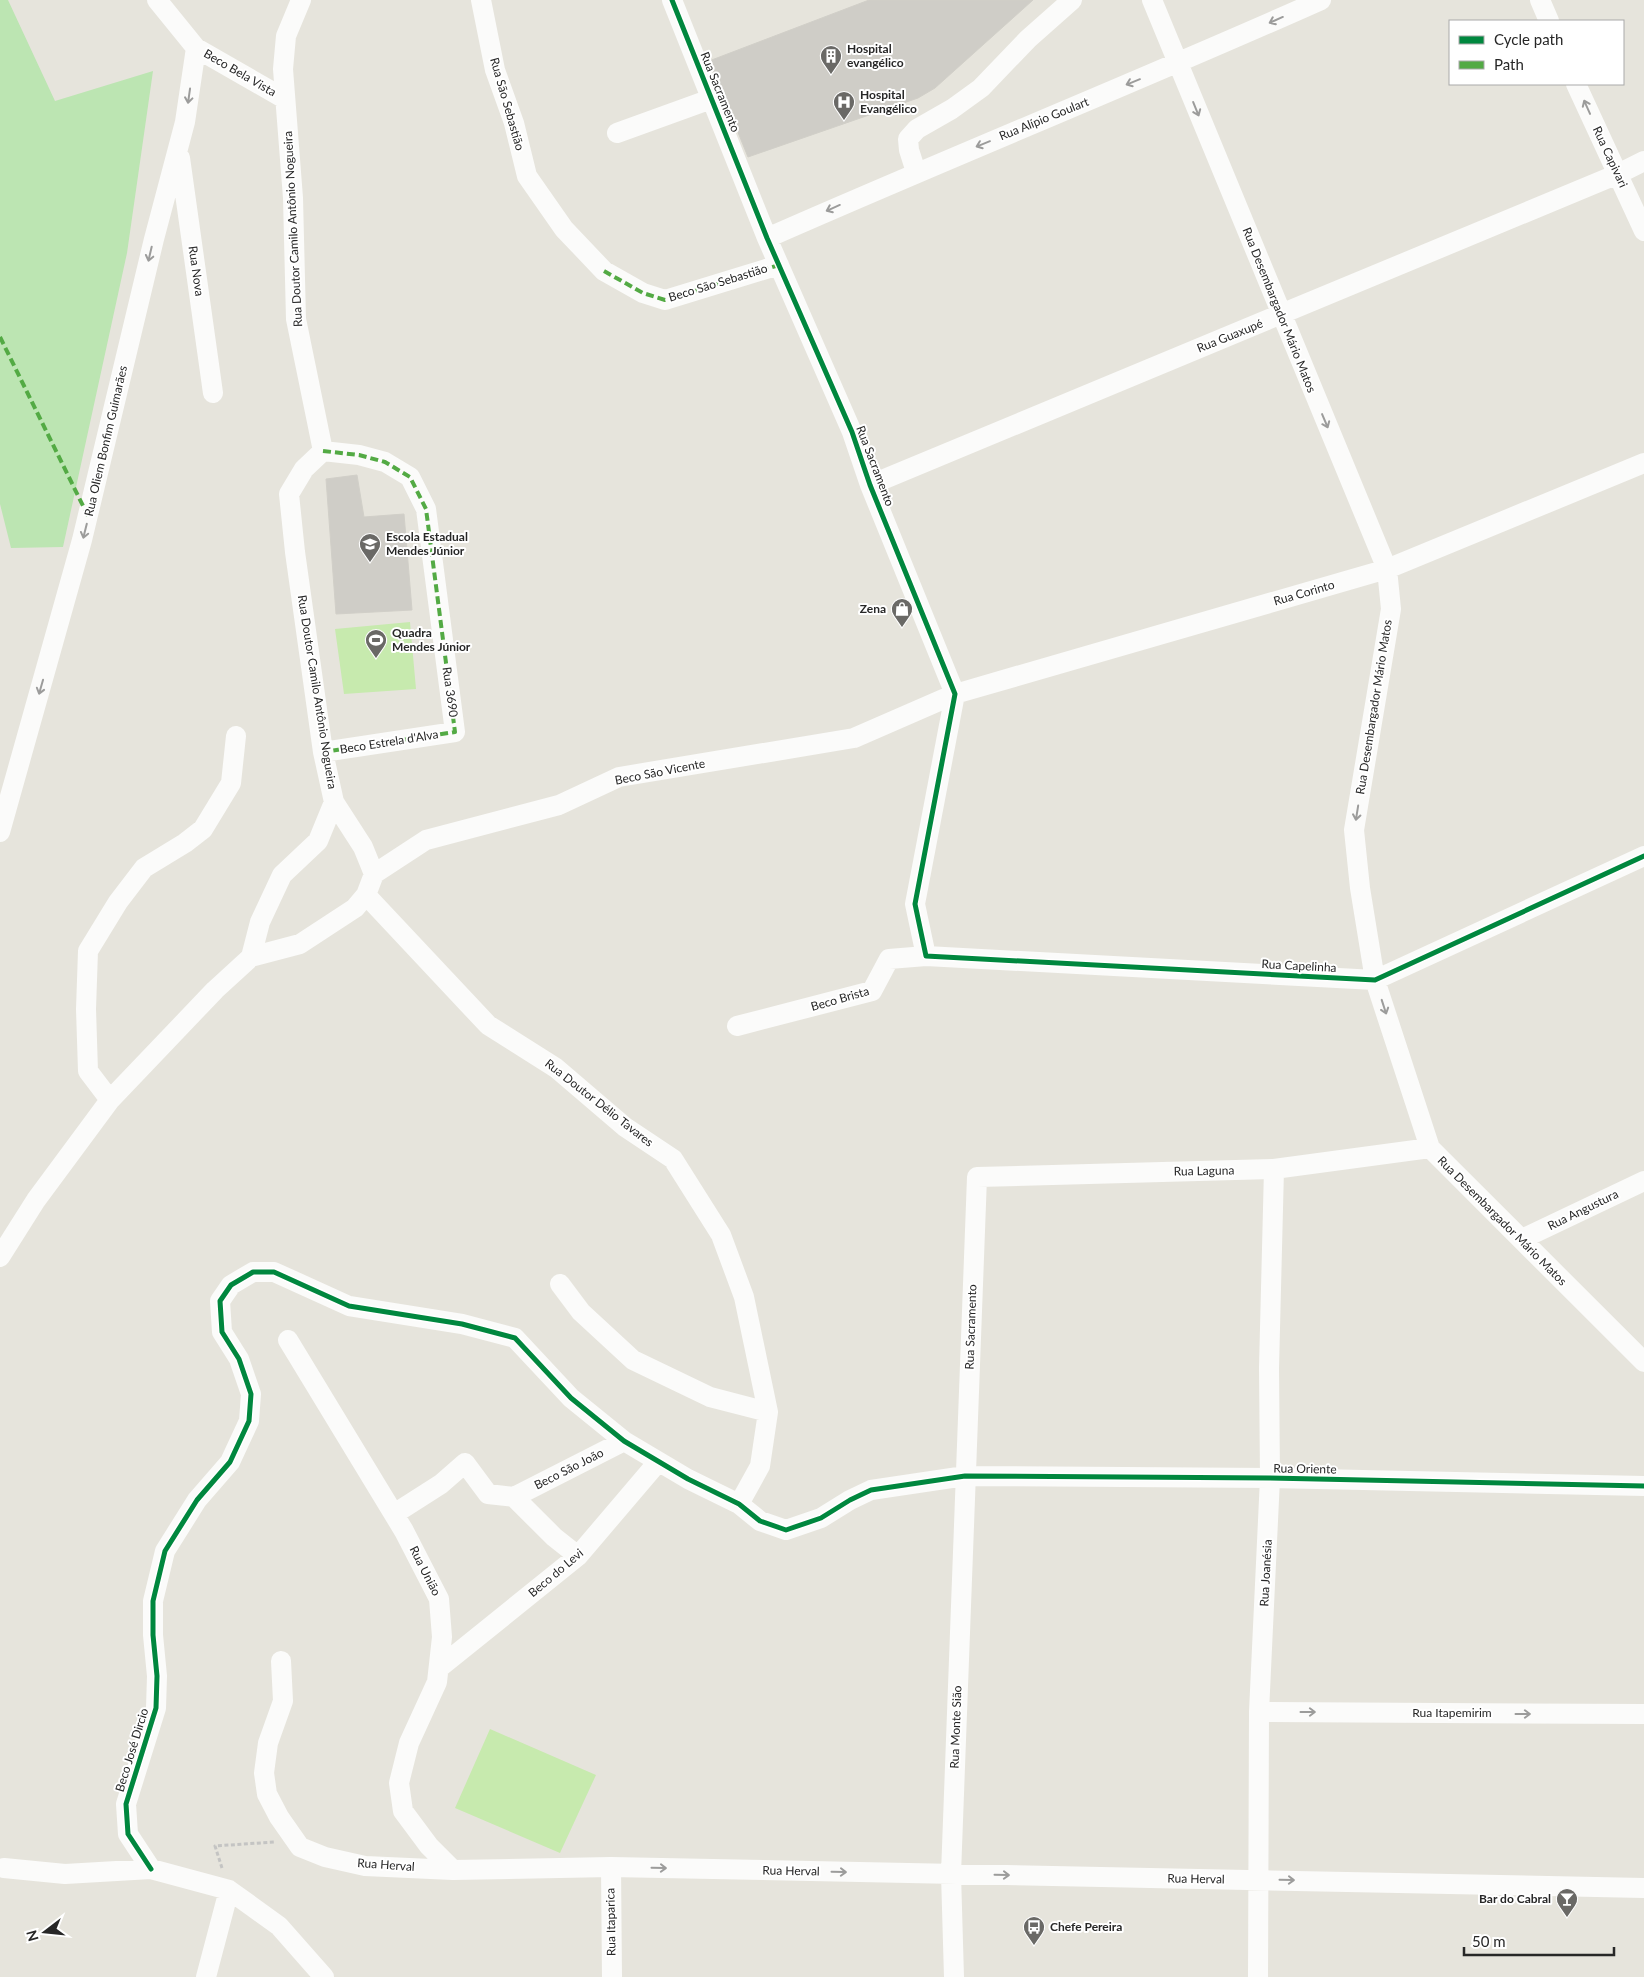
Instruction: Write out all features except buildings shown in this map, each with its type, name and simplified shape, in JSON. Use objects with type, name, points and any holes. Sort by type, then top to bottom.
[{"type":"street","name":"Beco Bela Vista","points":[[157,0],[196,48],[285,99]]},
{"type":"street","name":"Rua Doutor Camilo Antônio Nogueira","points":[[300,0],[286,36],[283,69],[293,198],[296,319],[323,451],[304,469],[289,494],[295,552],[324,752],[334,802],[364,847],[374,874]]},
{"type":"street","name":"Rua São Sebastião","points":[[481,0],[495,70],[514,124],[527,176],[564,229],[604,271]]},
{"type":"street","name":"Rua Sacramento","points":[[672,0],[767,238],[852,432],[870,485],[955,694]]},
{"type":"street","points":[[916,172],[909,150],[908,138],[917,129],[952,109],[981,88],[1028,39],[1072,0]]},
{"type":"street","name":"Rua Desembargador Mário Matos","points":[[1152,0],[1387,569],[1391,609],[1354,830],[1360,888],[1375,980],[1430,1148],[1644,1362]]},
{"type":"street","name":"Rua Alípio Goulart","points":[[767,238],[916,172],[1178,64],[1321,0]]},
{"type":"street","points":[[1540,0],[1549,20]]},
{"type":"street","name":"Rua Oliem Bonfim Guimarães","points":[[0,832],[82,540],[154,238],[179,149],[196,48]]},
{"type":"street","name":"Rua Capivari","points":[[1576,85],[1644,231]]},
{"type":"street","points":[[617,133],[712,98]]},
{"type":"street","name":"Rua Nova","points":[[179,149],[213,393]]},
{"type":"street","name":"Rua Guaxupé","points":[[870,485],[1281,316],[1618,174],[1644,161]]},
{"type":"street","name":"Beco São Sebastião","points":[[604,271],[643,293],[665,300],[779,265]]},
{"type":"street","name":"Rua 3690","points":[[323,451],[359,455],[385,462],[410,477],[426,509],[455,732]]},
{"type":"street","name":"Rua Corinto","points":[[955,694],[1387,569],[1644,463]]},
{"type":"street","points":[[926,956],[915,904],[955,694]]},
{"type":"street","name":"Beco São Vicente","points":[[374,874],[426,840],[560,805],[619,777],[854,738],[955,694]]},
{"type":"street","name":"Beco Estrela d'Alva","points":[[324,752],[455,732]]},
{"type":"street","points":[[110,1100],[88,1071],[86,1009],[88,951],[118,902],[144,868],[185,843],[202,829],[231,783],[236,736]]},
{"type":"street","points":[[251,957],[260,922],[282,875],[318,841],[334,802]]},
{"type":"street","name":"Rua Capelinha","points":[[926,956],[1375,980],[1644,856]]},
{"type":"street","points":[[0,1257],[36,1200],[110,1100],[215,990],[251,957],[300,944],[355,908],[366,895],[374,874]]},
{"type":"street","name":"Rua Doutor Délio Tavares","points":[[366,895],[488,1025],[556,1068],[625,1127],[673,1159],[721,1234],[744,1297],[768,1412],[760,1466],[739,1504]]},
{"type":"street","name":"Beco Brista","points":[[737,1026],[872,991],[888,959],[926,956]]},
{"type":"street","name":"Rua Laguna","points":[[978,1177],[1274,1170],[1430,1148]]},
{"type":"street","name":"Rua Joanésia","points":[[1258,1977],[1260,1712],[1270,1478],[1269,1368],[1274,1170]]},
{"type":"street","name":"Rua Sacramento","points":[[965,1476],[978,1177]]},
{"type":"street","name":"Rua Angustura","points":[[1522,1240],[1644,1181]]},
{"type":"street","name":"Beco José Dircio","points":[[151,1869],[128,1834],[126,1804],[156,1708],[158,1676],[153,1635],[153,1601],[165,1551],[197,1500],[230,1462],[248,1421],[251,1394],[239,1358],[222,1332],[220,1301],[231,1285],[253,1272],[274,1272],[349,1306],[407,1316]]},
{"type":"street","points":[[560,1284],[581,1312],[633,1360],[710,1398],[768,1412]]},
{"type":"street","name":"Rua Oriente","points":[[407,1316],[462,1324],[515,1338],[571,1398],[624,1441],[658,1462],[739,1504],[760,1520],[786,1530],[821,1518],[871,1490],[965,1476],[1270,1478],[1644,1486]]},
{"type":"street","name":"Rua União","points":[[288,1340],[394,1514],[439,1599],[442,1637],[437,1682],[409,1743],[399,1783],[403,1811],[429,1846],[453,1870]]},
{"type":"street","name":"Beco São João","points":[[514,1497],[624,1441]]},
{"type":"street","name":"Beco do Levi","points":[[439,1668],[578,1556],[658,1462]]},
{"type":"street","points":[[394,1514],[442,1484],[465,1463],[488,1494],[514,1497],[554,1537],[578,1556]]},
{"type":"street","name":"Rua Monte Sião","points":[[954,1977],[951,1874],[965,1476]]},
{"type":"street","points":[[280,1661],[283,1701],[268,1743],[264,1773],[267,1794],[279,1817],[300,1847]]},
{"type":"street","name":"Rua Itapemirim","points":[[1260,1712],[1644,1714]]},
{"type":"street","name":"Rua Herval","points":[[300,1847],[325,1857],[364,1866],[453,1870],[611,1867],[1644,1888]]},
{"type":"street","name":"Rua Itaparica","points":[[611,1867],[612,1977]]},
{"type":"street","points":[[4,1868],[65,1874],[151,1869],[229,1890],[279,1926],[324,1977]]},
{"type":"street","points":[[206,1977],[229,1890]]},
{"type":"path","points":[[229,1890],[215,1846],[271,1842],[300,1847]]},
{"type":"green space","points":[[0,0],[8,0],[55,101],[153,71],[127,253],[63,547],[11,548],[0,504]]},
{"type":"green space","name":"Quadra Mendes Júnior","points":[[410,622],[416,689],[344,694],[335,629]]},
{"type":"green space","points":[[490,1729],[596,1775],[560,1853],[455,1808]]},
{"type":"marked path","points":[[604,271],[643,293],[665,300],[779,265]]},
{"type":"marked path","points":[[0,337],[88,516]]},
{"type":"marked path","points":[[323,451],[359,455],[385,462],[410,477],[426,509],[455,732],[323,752]]},
{"type":"cycle path","points":[[672,0],[767,238],[852,432],[870,485],[955,694],[915,904],[926,956],[1375,980],[1644,856]]},
{"type":"cycle path","points":[[151,1869],[128,1834],[126,1804],[156,1708],[157,1676],[153,1635],[153,1601],[165,1551],[197,1500],[230,1462],[249,1421],[251,1394],[239,1359],[222,1332],[220,1301],[231,1285],[253,1272],[274,1272],[349,1306],[462,1324],[515,1338],[571,1398],[624,1441],[688,1479],[739,1504],[760,1521],[786,1530],[821,1518],[850,1500],[871,1490],[965,1476],[1270,1478],[1644,1486]]},
{"type":"place","name":"Hospital evangélico","points":[[831,75]]},
{"type":"place","name":"Hospital Evangélico","points":[[844,121]]},
{"type":"place","name":"Escola Estadual Mendes Júnior","points":[[370,563]]},
{"type":"place","name":"Zena","points":[[902,628]]},
{"type":"place","name":"Quadra Mendes Júnior","points":[[376,659]]},
{"type":"place","name":"Bar do Cabral","points":[[1567,1918]]},
{"type":"place","name":"Chefe Pereira","points":[[1034,1946]]}]
